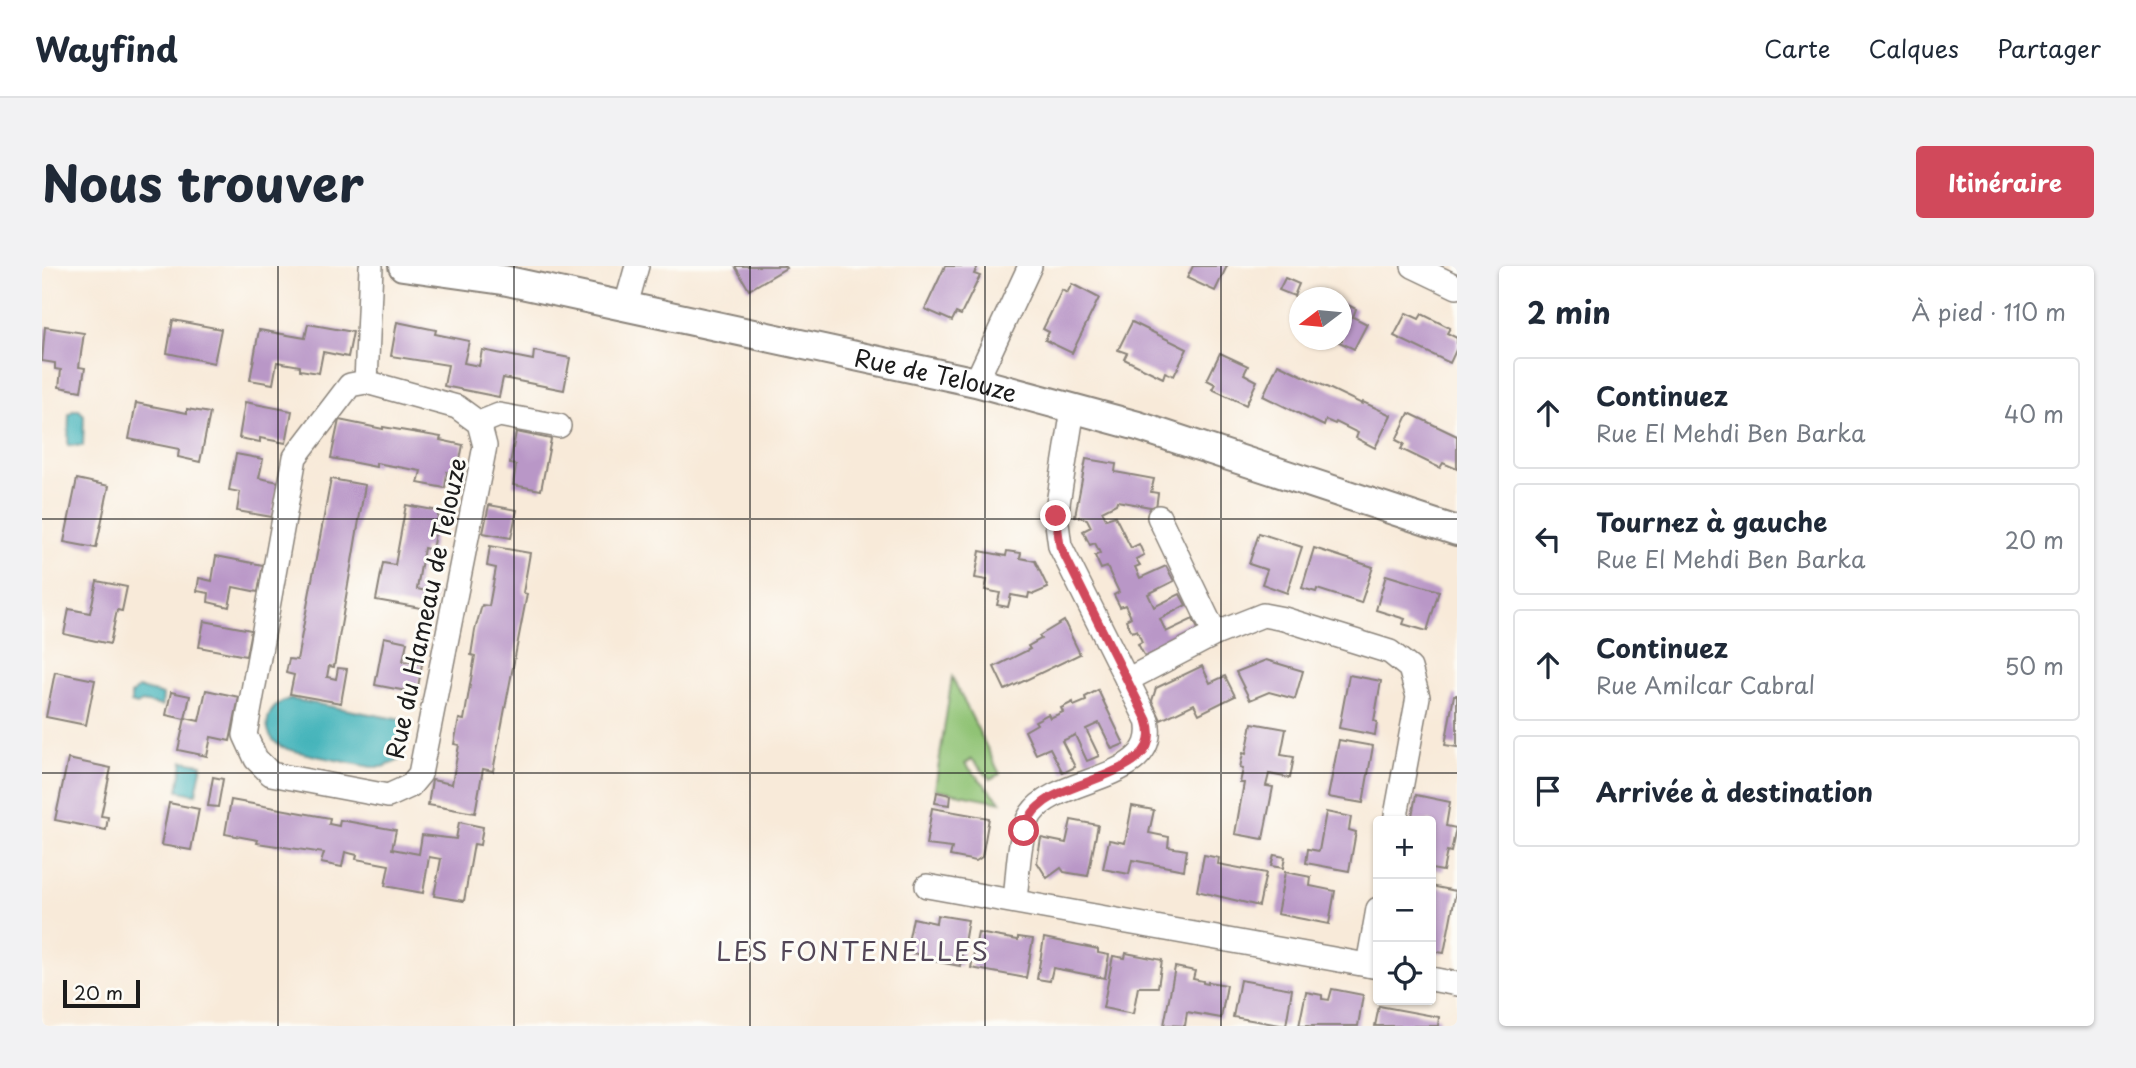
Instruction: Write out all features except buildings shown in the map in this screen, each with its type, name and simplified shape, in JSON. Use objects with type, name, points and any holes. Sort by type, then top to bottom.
[{"type":"street","points":[[371,266],[366,382],[457,407],[479,423],[499,415],[559,425]]},
{"type":"street","name":"Rue de Telouze","points":[[403,266],[503,280],[976,382],[1138,426],[1457,531]]},
{"type":"street","points":[[626,305],[637,266]]},
{"type":"street","points":[[976,382],[1030,266]]},
{"type":"street","points":[[1413,266],[1457,287]]},
{"type":"street","name":"Rue du Hameau de Telouze","points":[[366,382],[349,385],[295,457],[245,735],[256,759],[271,774],[388,796],[410,786],[420,774],[485,446],[479,423]]},
{"type":"street","points":[[1015,900],[1024,831],[1031,814],[1044,802],[1132,762],[1147,746],[1151,734],[1147,720],[1060,546],[1056,530],[1073,409]]},
{"type":"street","points":[[1159,517],[1215,634]]},
{"type":"street","points":[[1127,680],[1215,634],[1263,615],[1390,652],[1410,668],[1418,697],[1396,816]]},
{"type":"street","points":[[927,886],[1373,966]]},
{"type":"street","points":[[1436,980],[1457,984]]},
{"type":"green space","points":[[952,677],[1000,774],[990,779],[972,759],[965,764],[1001,802],[935,789]]},
{"type":"water","points":[[79,410],[84,415],[83,446],[68,445],[69,414]]},
{"type":"water","points":[[138,688],[163,695],[162,706],[131,703],[131,695]]},
{"type":"water","points":[[291,699],[401,720],[407,736],[400,760],[383,767],[371,767],[309,755],[280,746],[269,733],[268,718],[276,706]]},
{"type":"water","points":[[183,761],[202,764],[196,794],[178,791]]},
{"type":"district","name":"LES FONTENELLES","points":[[853,950]]},
{"type":"route","points":[[1024,831],[1031,814],[1044,802],[1132,762],[1141,755],[1151,734],[1147,720],[1060,546],[1056,516]]}]
